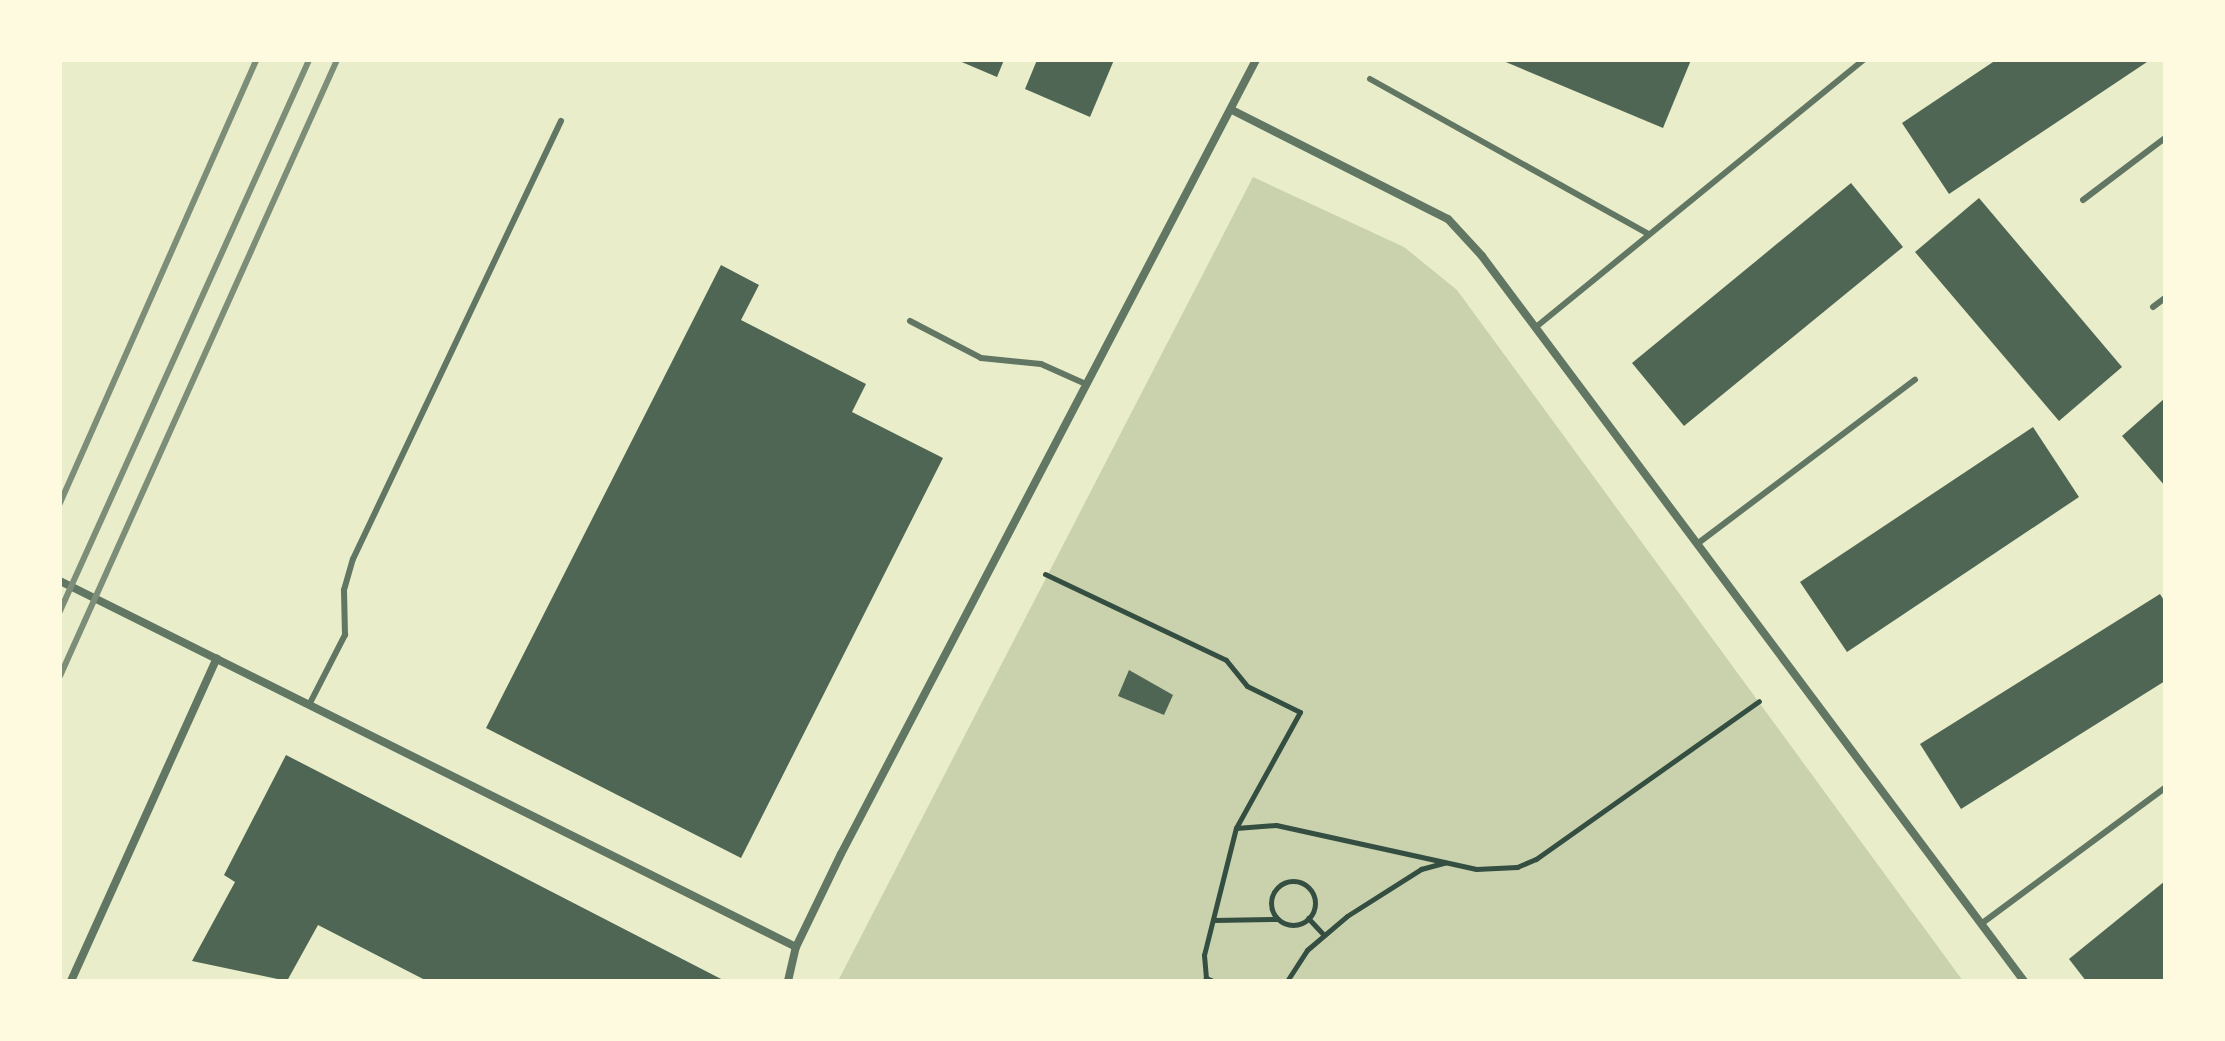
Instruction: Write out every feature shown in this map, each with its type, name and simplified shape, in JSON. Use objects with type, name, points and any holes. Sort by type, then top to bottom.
[{"type":"street","points":[[788,981],[796,947],[1256,60]]},
{"type":"street","points":[[1232,110],[1448,219],[1536,327],[2024,981]]},
{"type":"street","points":[[60,581],[796,947]]},
{"type":"street","points":[[71,981],[217,658]]},
{"type":"lane","points":[[1536,327],[1863,60]]},
{"type":"lane","points":[[1370,79],[1649,234]]},
{"type":"lane","points":[[309,705],[345,635],[344,590],[353,559],[561,121]]},
{"type":"lane","points":[[2083,200],[2165,138]]},
{"type":"lane","points":[[2153,307],[2165,298]]},
{"type":"lane","points":[[910,321],[981,358],[1041,364],[1086,384]]},
{"type":"lane","points":[[1697,544],[1915,380]]},
{"type":"lane","points":[[1981,924],[2165,788]]},
{"type":"path","points":[[1045,574],[1226,660],[1247,686],[1300,712],[1236,828],[1204,955],[1206,978],[1213,981]]},
{"type":"path","points":[[1236,828],[1276,825],[1445,862],[1501,870],[1536,859],[1759,701]]},
{"type":"path","points":[[1287,981],[1295,963],[1324,935],[1421,869],[1445,862]]},
{"type":"path","points":[[1278,919],[1271,906],[1273,892],[1291,881],[1304,884],[1314,895],[1308,918]]},
{"type":"path","points":[[1213,920],[1278,919],[1291,925],[1308,918]]},
{"type":"path","points":[[1308,918],[1324,935]]},
{"type":"green space","points":[[1253,177],[1404,247],[1457,290],[1963,981],[838,981]]},
{"type":"building","points":[[957,60],[1004,60],[997,77]]},
{"type":"building","points":[[1037,60],[1114,60],[1090,117],[1025,89]]},
{"type":"building","points":[[1501,60],[1691,60],[1663,128]]},
{"type":"building","points":[[1996,60],[2150,60],[1949,194],[1902,123]]},
{"type":"building","points":[[1851,183],[1903,247],[1684,426],[1632,363]]},
{"type":"building","points":[[1979,198],[2122,367],[2059,421],[1915,252]]},
{"type":"building","points":[[721,265],[759,285],[741,320],[866,384],[852,412],[943,458],[741,858],[486,728]]},
{"type":"building","points":[[2165,398],[2165,486],[2122,436]]},
{"type":"building","points":[[2033,427],[2079,497],[1847,652],[1800,582]]},
{"type":"building","points":[[2160,594],[2165,602],[2165,681],[1961,809],[1920,744]]},
{"type":"building","points":[[1129,670],[1173,695],[1164,715],[1118,696]]},
{"type":"building","points":[[286,755],[725,981],[427,981],[318,925],[287,981],[192,961],[235,882],[224,875]]},
{"type":"building","points":[[2165,881],[2165,981],[2086,981],[2069,959]]},
{"type":"railway","points":[[60,503],[256,60]]},
{"type":"railway","points":[[60,611],[309,60]]},
{"type":"railway","points":[[60,676],[337,60]]}]
